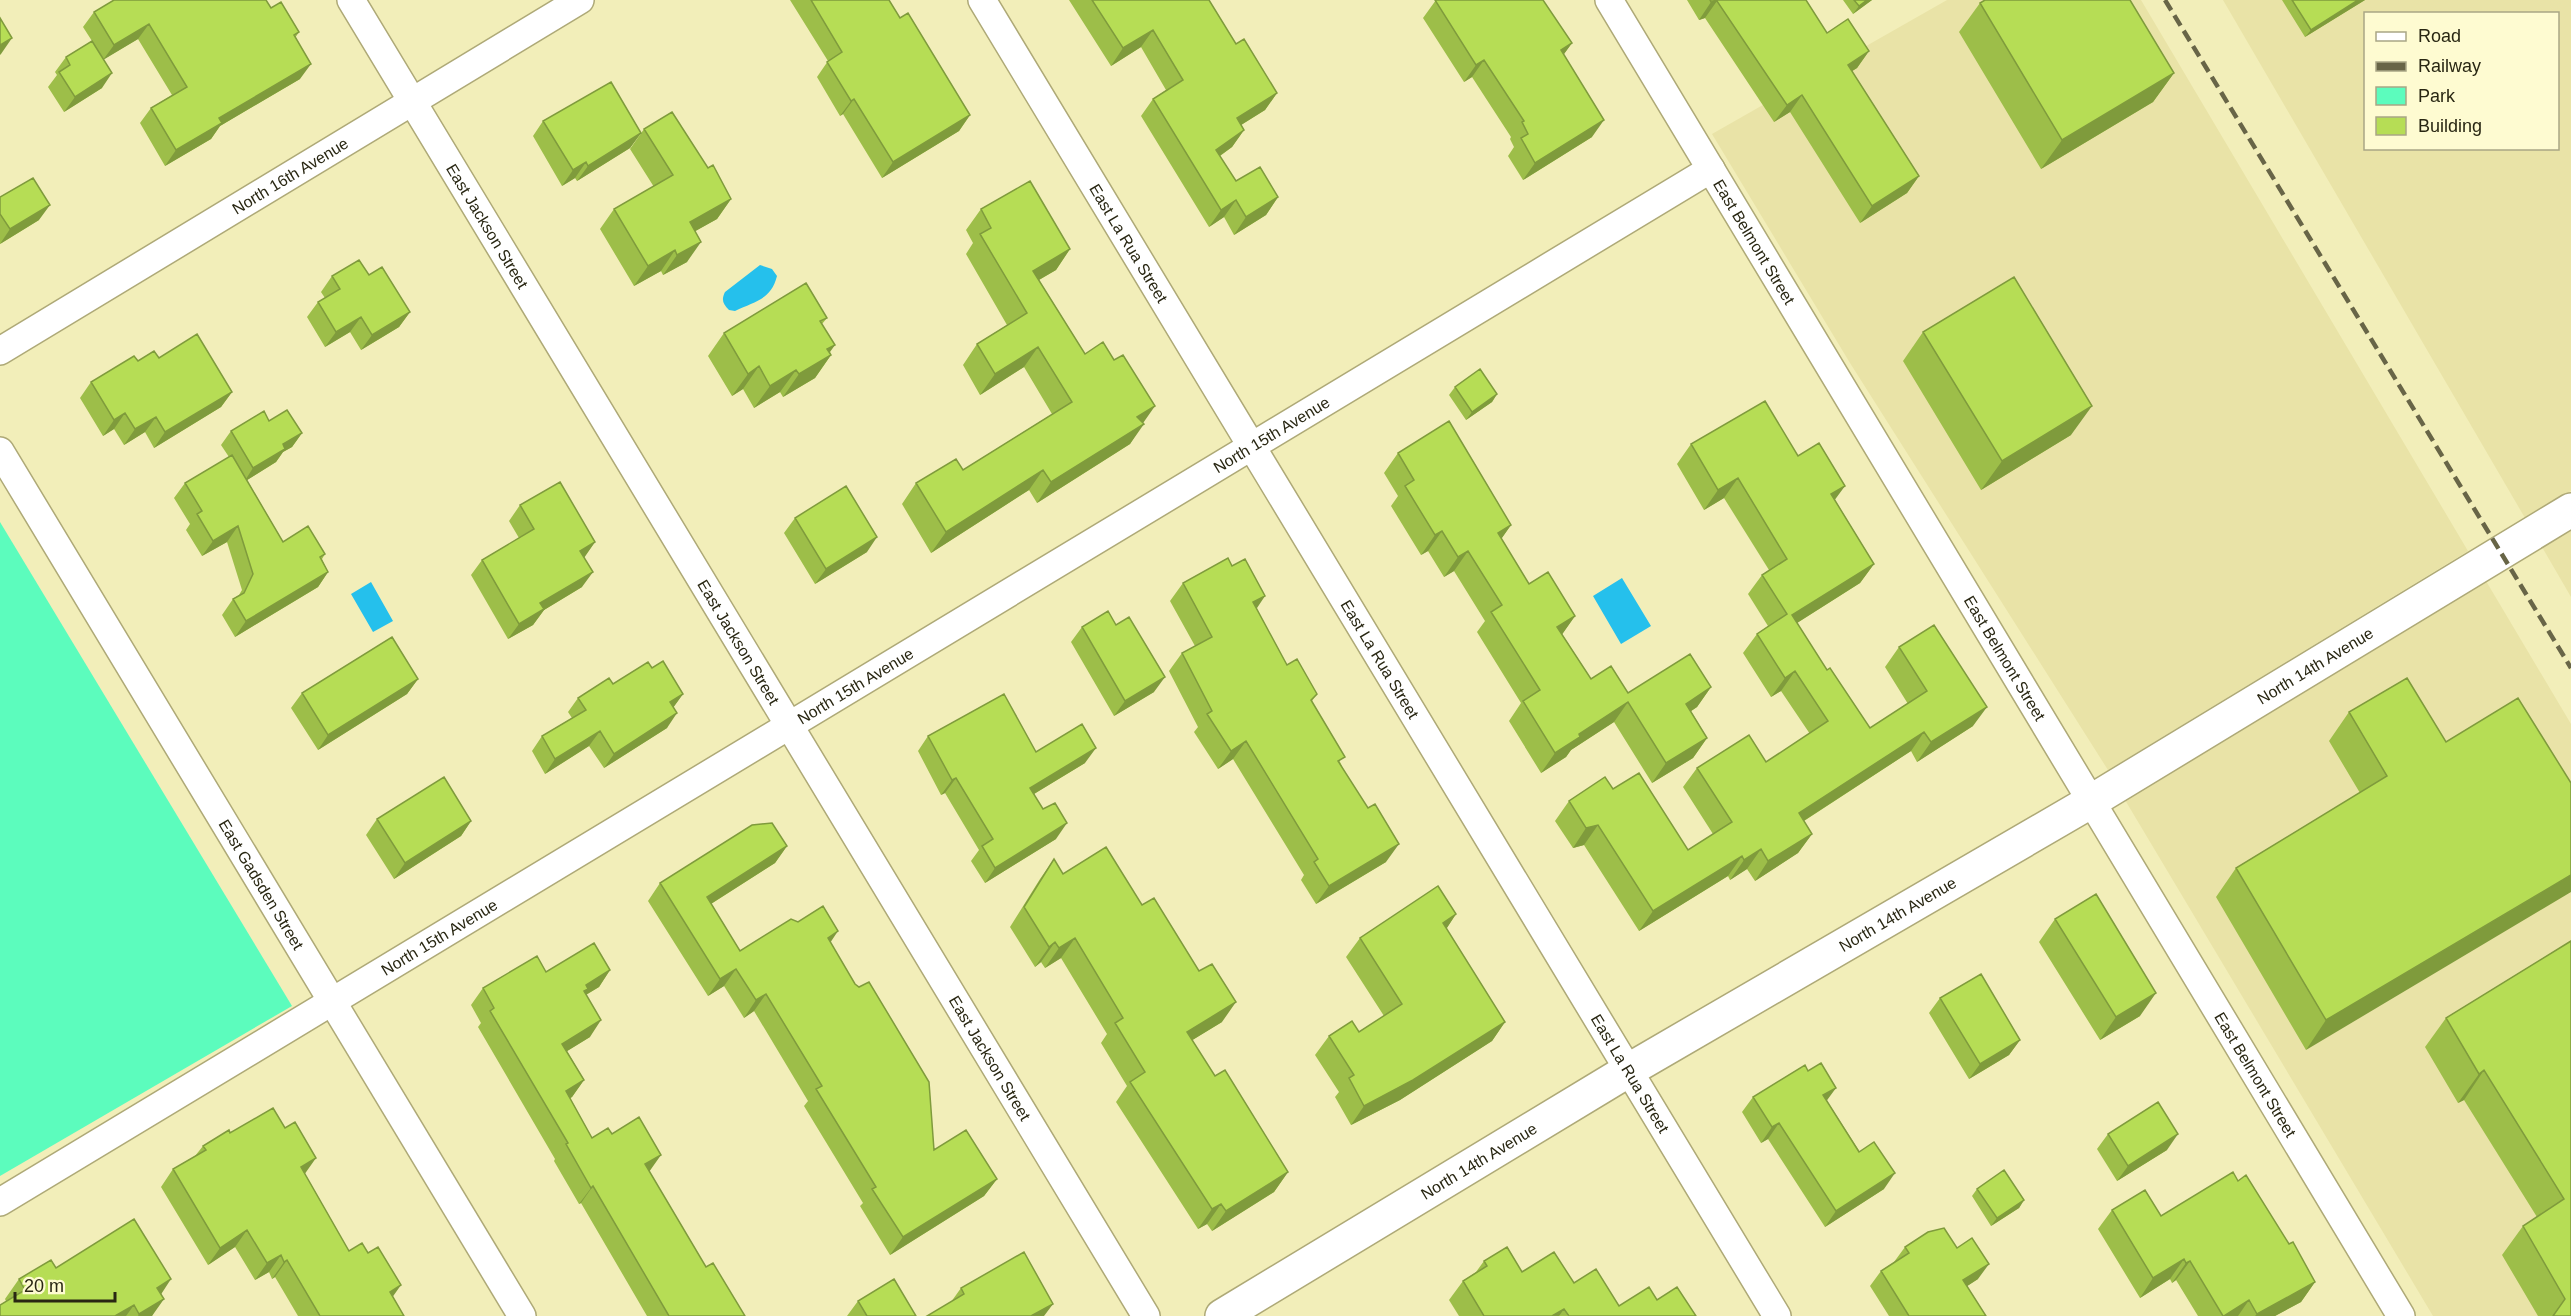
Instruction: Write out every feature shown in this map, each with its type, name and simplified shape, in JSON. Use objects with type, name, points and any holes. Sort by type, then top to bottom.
[{"type":"street","name":"East Jackson Street","points":[[351,0],[1146,1316]]},
{"type":"street","name":"North 16th Avenue","points":[[0,351],[580,0]]},
{"type":"street","name":"East La Rua Street","points":[[982,0],[1777,1316]]},
{"type":"street","name":"East Belmont Street","points":[[1609,0],[2401,1316]]},
{"type":"street","name":"North 15th Avenue","points":[[0,1202],[1711,169]]},
{"type":"street","name":"East Gadsden Street","points":[[0,451],[522,1316]]},
{"type":"street","name":"North 14th Avenue","points":[[1222,1316],[1629,1071],[2090,802],[2571,510]]},
{"type":"shaded area","points":[[1947,0],[2141,0],[2468,551],[2108,770],[1850,363],[1712,134]]},
{"type":"shaded area","points":[[2223,0],[2571,0],[2571,491],[2525,518]]},
{"type":"shaded area","points":[[2571,530],[2571,597],[2542,547]]},
{"type":"shaded area","points":[[2486,581],[2571,724],[2571,1316],[2433,1316],[2125,800]]},
{"type":"green space","points":[[0,522],[292,1006],[0,1176]]},
{"type":"water","points":[[760,265],[772,269],[777,276],[771,290],[755,302],[735,311],[729,310],[723,302],[725,292]]},
{"type":"water","points":[[1622,578],[1651,626],[1621,644],[1593,596]]},
{"type":"water","points":[[371,582],[393,621],[373,632],[351,594]]},
{"type":"building","points":[[114,0],[266,0],[271,8],[281,2],[299,32],[294,35],[311,64],[219,118],[222,123],[176,150],[151,108],[187,87],[149,24],[114,45],[94,12]]},
{"type":"building","points":[[811,0],[889,0],[900,18],[908,13],[970,115],[893,162],[854,99],[851,101],[827,62],[842,52]]},
{"type":"building","points":[[1092,0],[1209,0],[1236,44],[1244,39],[1277,93],[1237,118],[1244,130],[1216,150],[1236,181],[1260,167],[1278,197],[1246,217],[1236,200],[1221,210],[1153,99],[1183,80],[1153,30],[1123,48]]},
{"type":"building","points":[[1435,0],[1543,0],[1572,43],[1561,50],[1604,120],[1535,163],[1521,138],[1528,134],[1522,122],[1524,121],[1484,60],[1476,65]]},
{"type":"building","points":[[1710,0],[1806,0],[1827,33],[1848,19],[1869,51],[1848,65],[1919,176],[1872,206],[1802,95],[1787,105],[1717,1],[1711,2]]},
{"type":"building","points":[[1854,0],[1867,0],[1859,6]]},
{"type":"building","points":[[1985,0],[2130,0],[2174,73],[2062,140],[1980,3]]},
{"type":"building","points":[[2292,0],[2358,0],[2311,30]]},
{"type":"building","points":[[0,18],[12,38],[0,45]]},
{"type":"building","points":[[92,41],[112,73],[75,97],[59,72],[70,65],[66,57]]},
{"type":"building","points":[[611,82],[641,133],[588,166],[586,162],[573,170],[543,121]]},
{"type":"building","points":[[672,112],[708,168],[713,165],[731,199],[690,222],[701,242],[677,255],[675,250],[648,266],[614,209],[673,175],[644,129]]},
{"type":"building","points":[[33,178],[50,205],[10,229],[0,214],[0,197]]},
{"type":"building","points":[[1030,181],[1070,249],[1033,271],[1085,354],[1103,342],[1114,360],[1123,355],[1155,406],[1137,417],[1144,424],[1051,482],[1043,470],[946,532],[916,483],[956,459],[963,470],[1072,402],[1038,347],[995,374],[977,344],[1027,313],[980,234],[991,228],[981,209]]},
{"type":"building","points":[[359,260],[369,275],[382,267],[410,312],[372,335],[361,317],[336,332],[318,302],[340,289],[332,276]]},
{"type":"building","points":[[2014,277],[2092,406],[2002,461],[1923,332]]},
{"type":"building","points":[[806,283],[827,318],[820,321],[835,345],[827,349],[831,355],[799,374],[796,370],[770,386],[759,366],[748,374],[724,333]]},
{"type":"building","points":[[197,334],[232,392],[165,432],[156,417],[135,429],[125,413],[114,420],[91,382],[134,356],[138,361],[154,351],[159,358]]},
{"type":"building","points":[[1480,369],[1497,394],[1472,412],[1455,387]]},
{"type":"building","points":[[1765,401],[1798,456],[1819,443],[1845,486],[1831,494],[1874,564],[1792,615],[1827,670],[1830,668],[1870,728],[1927,691],[1899,647],[1934,625],[1987,707],[1931,742],[1924,732],[1799,813],[1812,834],[1768,861],[1761,849],[1744,860],[1742,856],[1653,911],[1598,825],[1586,828],[1569,801],[1605,777],[1613,789],[1639,773],[1688,850],[1732,822],[1697,768],[1749,735],[1766,762],[1828,721],[1795,671],[1785,678],[1757,634],[1787,614],[1762,575],[1787,559],[1738,478],[1718,490],[1691,444]]},
{"type":"building","points":[[287,410],[302,433],[283,444],[285,449],[253,468],[231,431],[264,411],[269,421]]},
{"type":"building","points":[[1449,421],[1511,525],[1498,533],[1529,584],[1548,572],[1575,616],[1557,627],[1591,679],[1611,666],[1628,693],[1690,654],[1711,687],[1686,704],[1707,738],[1666,763],[1628,702],[1579,734],[1580,737],[1555,753],[1523,701],[1540,690],[1491,612],[1502,605],[1468,551],[1458,557],[1442,531],[1435,535],[1405,486],[1414,480],[1398,453]]},
{"type":"building","points":[[232,455],[283,542],[308,526],[325,554],[320,557],[328,572],[246,621],[233,599],[244,593],[253,574],[238,526],[213,541],[197,514],[202,511],[185,483]]},
{"type":"building","points":[[560,482],[595,542],[580,551],[593,572],[540,603],[544,609],[519,624],[482,560],[534,529],[520,505]]},
{"type":"building","points":[[846,486],[877,537],[826,569],[795,518]]},
{"type":"building","points":[[1228,558],[1232,566],[1245,559],[1265,596],[1253,602],[1287,665],[1297,659],[1317,694],[1311,700],[1345,757],[1338,761],[1368,808],[1375,804],[1399,844],[1329,886],[1314,862],[1318,859],[1246,741],[1231,751],[1207,714],[1212,711],[1182,653],[1212,637],[1183,583]]},
{"type":"building","points":[[1108,611],[1116,625],[1129,617],[1165,677],[1125,701],[1082,627]]},
{"type":"building","points":[[392,637],[418,679],[328,735],[302,693]]},
{"type":"building","points":[[663,661],[683,694],[670,702],[677,713],[614,754],[600,731],[555,759],[542,736],[586,710],[578,698],[609,678],[613,684],[648,662],[652,668]]},
{"type":"building","points":[[2407,678],[2446,742],[2518,698],[2571,783],[2571,875],[2326,1020],[2236,868],[2387,776],[2349,712]]},
{"type":"building","points":[[1004,694],[1036,752],[1082,724],[1096,748],[1030,788],[1043,809],[1055,803],[1067,823],[995,868],[982,846],[993,839],[956,778],[952,780],[928,736]]},
{"type":"building","points":[[444,777],[471,821],[405,863],[377,819]]},
{"type":"building","points":[[772,823],[787,846],[707,897],[740,951],[791,919],[798,922],[823,906],[838,931],[828,938],[855,984],[859,987],[869,982],[929,1082],[934,1150],[966,1130],[997,1179],[903,1237],[872,1189],[876,1187],[816,1089],[822,1086],[766,994],[756,1000],[736,969],[720,979],[660,883],[752,825]]},
{"type":"building","points":[[1106,847],[1142,905],[1154,898],[1199,971],[1212,964],[1236,1002],[1187,1032],[1215,1076],[1225,1070],[1288,1172],[1226,1211],[1221,1204],[1212,1209],[1130,1082],[1145,1072],[1115,1023],[1123,1018],[1075,938],[1059,948],[1055,942],[1049,947],[1024,907],[1054,859],[1063,874]]},
{"type":"building","points":[[1438,886],[1456,914],[1443,923],[1505,1022],[1413,1080],[1364,1106],[1349,1078],[1354,1075],[1329,1036],[1352,1021],[1359,1032],[1402,1004],[1360,938]]},
{"type":"building","points":[[2096,894],[2156,993],[2116,1017],[2055,919]]},
{"type":"building","points":[[2571,941],[2571,1316],[2553,1316],[2565,1299],[2523,1226],[2564,1199],[2484,1070],[2479,1074],[2446,1018]]},
{"type":"building","points":[[594,943],[610,970],[586,985],[588,989],[584,991],[601,1020],[562,1044],[584,1080],[566,1091],[592,1138],[608,1128],[612,1134],[639,1117],[661,1155],[645,1164],[706,1267],[713,1263],[745,1316],[669,1316],[593,1186],[591,1188],[566,1144],[568,1143],[490,1011],[494,1008],[483,988],[537,956],[546,972]]},
{"type":"building","points":[[1981,974],[2020,1040],[1980,1064],[1940,998]]},
{"type":"building","points":[[1821,1063],[1836,1088],[1823,1095],[1859,1152],[1874,1142],[1895,1173],[1836,1211],[1779,1123],[1772,1127],[1753,1097],[1805,1065],[1808,1071]]},
{"type":"building","points":[[2158,1102],[2178,1134],[2128,1166],[2108,1134]]},
{"type":"building","points":[[273,1108],[285,1128],[295,1122],[316,1158],[301,1167],[349,1251],[362,1243],[368,1253],[378,1247],[401,1285],[390,1292],[404,1316],[320,1316],[287,1260],[284,1262],[281,1255],[267,1263],[247,1230],[220,1248],[173,1169],[206,1150],[203,1146],[229,1130],[230,1133]]},
{"type":"building","points":[[2004,1170],[2024,1200],[1997,1218],[1977,1189]]},
{"type":"building","points":[[2233,1172],[2238,1181],[2246,1175],[2289,1244],[2293,1242],[2315,1282],[2257,1314],[2249,1300],[2223,1316],[2190,1261],[2186,1263],[2184,1259],[2153,1278],[2112,1210],[2145,1190],[2161,1216]]},
{"type":"building","points":[[134,1219],[171,1279],[157,1288],[164,1299],[139,1314],[134,1305],[115,1316],[0,1316],[0,1305],[25,1290],[19,1279],[51,1260],[56,1268]]},
{"type":"building","points":[[1944,1228],[1957,1248],[1972,1238],[1989,1264],[1963,1280],[1986,1316],[1909,1316],[1881,1271],[1909,1253],[1905,1247],[1928,1232]]},
{"type":"building","points":[[1507,1247],[1522,1272],[1554,1252],[1574,1283],[1596,1269],[1619,1306],[1649,1287],[1657,1300],[1677,1287],[1696,1316],[1569,1316],[1564,1309],[1552,1316],[1484,1316],[1463,1281],[1487,1266],[1484,1261]]},
{"type":"building","points":[[1024,1252],[1053,1304],[1031,1316],[927,1316],[964,1294],[961,1288]]},
{"type":"building","points":[[894,1279],[916,1316],[867,1316],[858,1301]]},
{"type":"railway","points":[[2165,0],[2571,668]]}]
